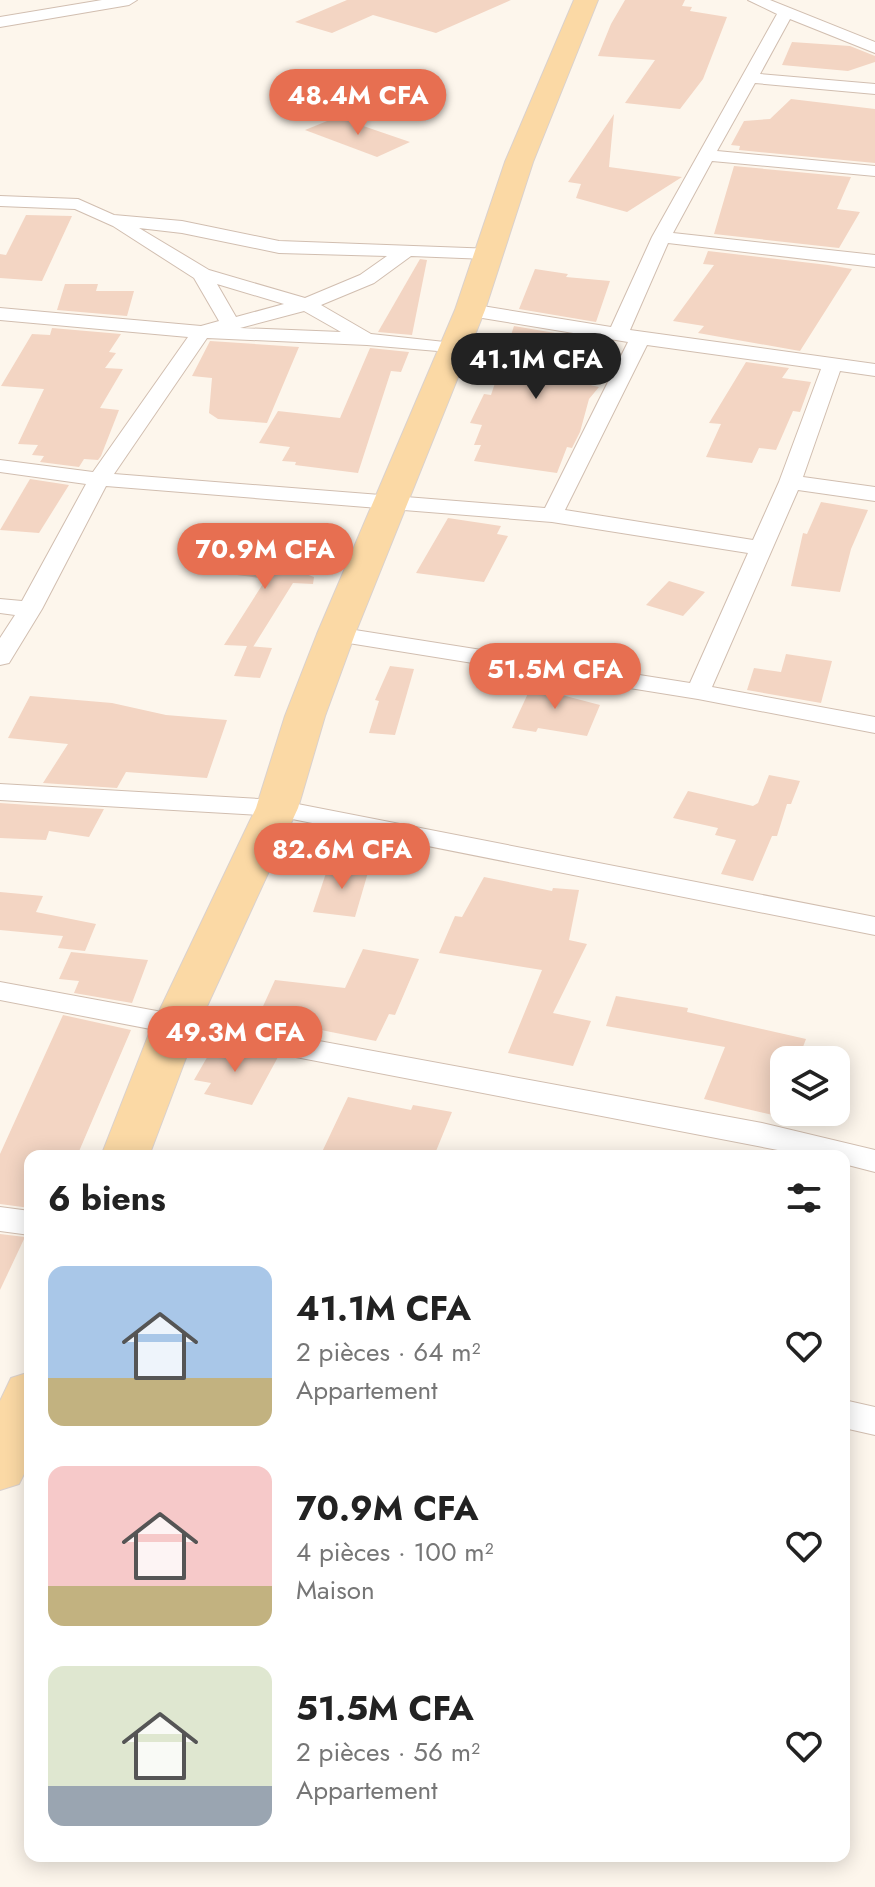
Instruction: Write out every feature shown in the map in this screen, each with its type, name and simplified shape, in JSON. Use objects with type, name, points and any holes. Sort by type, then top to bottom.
[{"type":"main road","points":[[127,1150],[175,1026],[277,808],[305,716],[336,634],[470,310],[519,162],[586,0]]},
{"type":"main road","points":[[0,1468],[24,1408]]},
{"type":"street","points":[[0,22],[129,0]]},
{"type":"street","points":[[756,0],[875,48]]},
{"type":"street","points":[[618,334],[661,237],[786,12]]},
{"type":"street","points":[[751,78],[875,89]]},
{"type":"street","points":[[705,155],[875,171]]},
{"type":"street","points":[[0,201],[78,204],[169,252],[202,274],[306,304],[367,339]]},
{"type":"street","points":[[110,220],[182,227],[279,247],[487,253]]},
{"type":"street","points":[[661,237],[875,261]]},
{"type":"street","points":[[0,658],[30,609],[99,479],[201,332],[306,304],[367,279],[405,252]]},
{"type":"street","points":[[202,274],[230,324]]},
{"type":"street","points":[[470,310],[640,338],[875,370]]},
{"type":"street","points":[[0,314],[201,332],[367,339],[454,349]]},
{"type":"street","points":[[552,515],[640,338]]},
{"type":"street","points":[[698,692],[790,482],[833,364]]},
{"type":"street","points":[[0,466],[99,479],[552,515],[762,548]]},
{"type":"street","points":[[790,482],[875,494]]},
{"type":"street","points":[[0,606],[30,609]]},
{"type":"street","points":[[336,634],[698,692],[875,725]]},
{"type":"street","points":[[0,792],[277,808],[875,926]]},
{"type":"street","points":[[0,991],[762,1134],[829,1150]]},
{"type":"street","points":[[850,1155],[875,1161]]},
{"type":"street","points":[[0,1219],[24,1222]]},
{"type":"street","points":[[850,1415],[875,1421]]},
{"type":"building","points":[[347,0],[511,0],[436,33],[373,15],[332,33],[295,22]]},
{"type":"building","points":[[625,0],[685,0],[682,6],[692,7],[690,11],[727,17],[703,79],[680,109],[625,103],[655,60],[598,56]]},
{"type":"building","points":[[792,42],[850,46],[875,56],[875,62],[848,71],[782,65]]},
{"type":"building","points":[[791,99],[875,109],[875,163],[739,150],[740,146],[731,145],[744,121],[770,119]]},
{"type":"building","points":[[614,114],[609,167],[682,177],[627,212],[576,198],[581,184],[568,182]]},
{"type":"building","points":[[337,117],[410,142],[377,157],[305,130]]},
{"type":"building","points":[[734,166],[851,177],[837,209],[860,212],[839,248],[714,234]]},
{"type":"building","points":[[26,215],[72,216],[42,281],[0,278],[0,254],[6,255]]},
{"type":"building","points":[[708,251],[852,269],[800,351],[698,333],[704,326],[673,321],[714,265],[703,264]]},
{"type":"building","points":[[420,259],[427,260],[412,335],[378,332]]},
{"type":"building","points":[[535,269],[568,274],[566,277],[610,281],[596,322],[519,309]]},
{"type":"building","points":[[65,284],[98,284],[96,291],[134,291],[127,316],[57,310]]},
{"type":"building","points":[[514,326],[590,339],[581,363],[601,365],[586,384],[599,387],[589,399],[580,432],[572,448],[567,447],[557,473],[474,461],[481,445],[474,445],[482,425],[470,423],[484,394],[491,395]]},
{"type":"building","points":[[52,328],[121,334],[109,352],[116,353],[105,368],[123,369],[100,408],[119,410],[101,456],[98,460],[84,459],[79,467],[40,462],[44,456],[32,455],[38,445],[18,444],[44,389],[1,386],[32,334],[50,335]]},
{"type":"building","points":[[210,341],[299,347],[267,423],[218,419],[209,413],[212,378],[192,376]]},
{"type":"building","points":[[370,348],[409,352],[401,372],[391,371],[358,473],[295,465],[296,462],[282,461],[290,447],[259,443],[278,411],[340,418]]},
{"type":"building","points":[[746,362],[789,368],[782,378],[811,382],[800,412],[793,411],[776,450],[759,448],[752,463],[706,457],[721,424],[709,423]]},
{"type":"building","points":[[30,479],[69,485],[39,533],[0,530]]},
{"type":"building","points":[[821,502],[868,510],[851,549],[840,592],[791,586],[803,533],[807,534]]},
{"type":"building","points":[[448,518],[501,526],[497,534],[508,536],[484,582],[416,573]]},
{"type":"building","points":[[273,537],[321,542],[306,574],[314,577],[313,584],[293,583],[253,646],[272,648],[260,678],[234,676],[247,646],[224,645],[266,579],[237,575],[203,561],[235,546],[264,556]]},
{"type":"building","points":[[669,581],[705,592],[683,616],[646,605]]},
{"type":"building","points":[[786,654],[832,661],[821,703],[747,690],[754,668],[781,672]]},
{"type":"building","points":[[390,666],[414,669],[395,735],[369,733],[379,701],[375,700]]},
{"type":"building","points":[[536,676],[557,680],[554,688],[559,688],[558,694],[600,705],[587,736],[538,728],[536,732],[512,728]]},
{"type":"building","points":[[30,696],[112,703],[166,715],[227,720],[207,778],[126,772],[117,788],[43,783],[68,744],[8,738]]},
{"type":"building","points":[[769,775],[800,781],[791,804],[787,804],[777,836],[772,836],[753,881],[721,874],[736,840],[715,835],[718,828],[673,818],[688,791],[753,806],[758,803]]},
{"type":"building","points":[[0,803],[104,809],[89,837],[49,831],[46,840],[0,838]]},
{"type":"building","points":[[337,863],[369,869],[355,917],[313,912],[328,867],[334,868]]},
{"type":"building","points":[[484,877],[552,891],[553,888],[579,890],[569,940],[587,944],[553,1013],[591,1021],[573,1066],[508,1053],[542,970],[439,953],[455,916],[462,917]]},
{"type":"building","points":[[0,892],[43,896],[36,912],[96,924],[85,951],[58,948],[63,936],[0,930]]},
{"type":"building","points":[[363,949],[419,959],[395,1015],[389,1014],[376,1041],[296,1025],[291,1033],[254,1026],[275,980],[345,988]]},
{"type":"building","points":[[71,952],[148,960],[132,1003],[74,993],[79,981],[59,979]]},
{"type":"building","points":[[616,996],[688,1008],[687,1012],[806,1039],[803,1046],[770,1046],[770,1114],[704,1099],[725,1047],[606,1026]]},
{"type":"building","points":[[63,1015],[131,1030],[80,1150],[24,1150],[24,1207],[0,1204],[0,1154]]},
{"type":"building","points":[[213,1047],[278,1057],[252,1105],[204,1094],[211,1083],[194,1080]]},
{"type":"building","points":[[348,1097],[411,1110],[413,1105],[452,1112],[436,1150],[323,1150]]},
{"type":"building","points":[[0,1234],[24,1237],[24,1239],[0,1290]]}]
